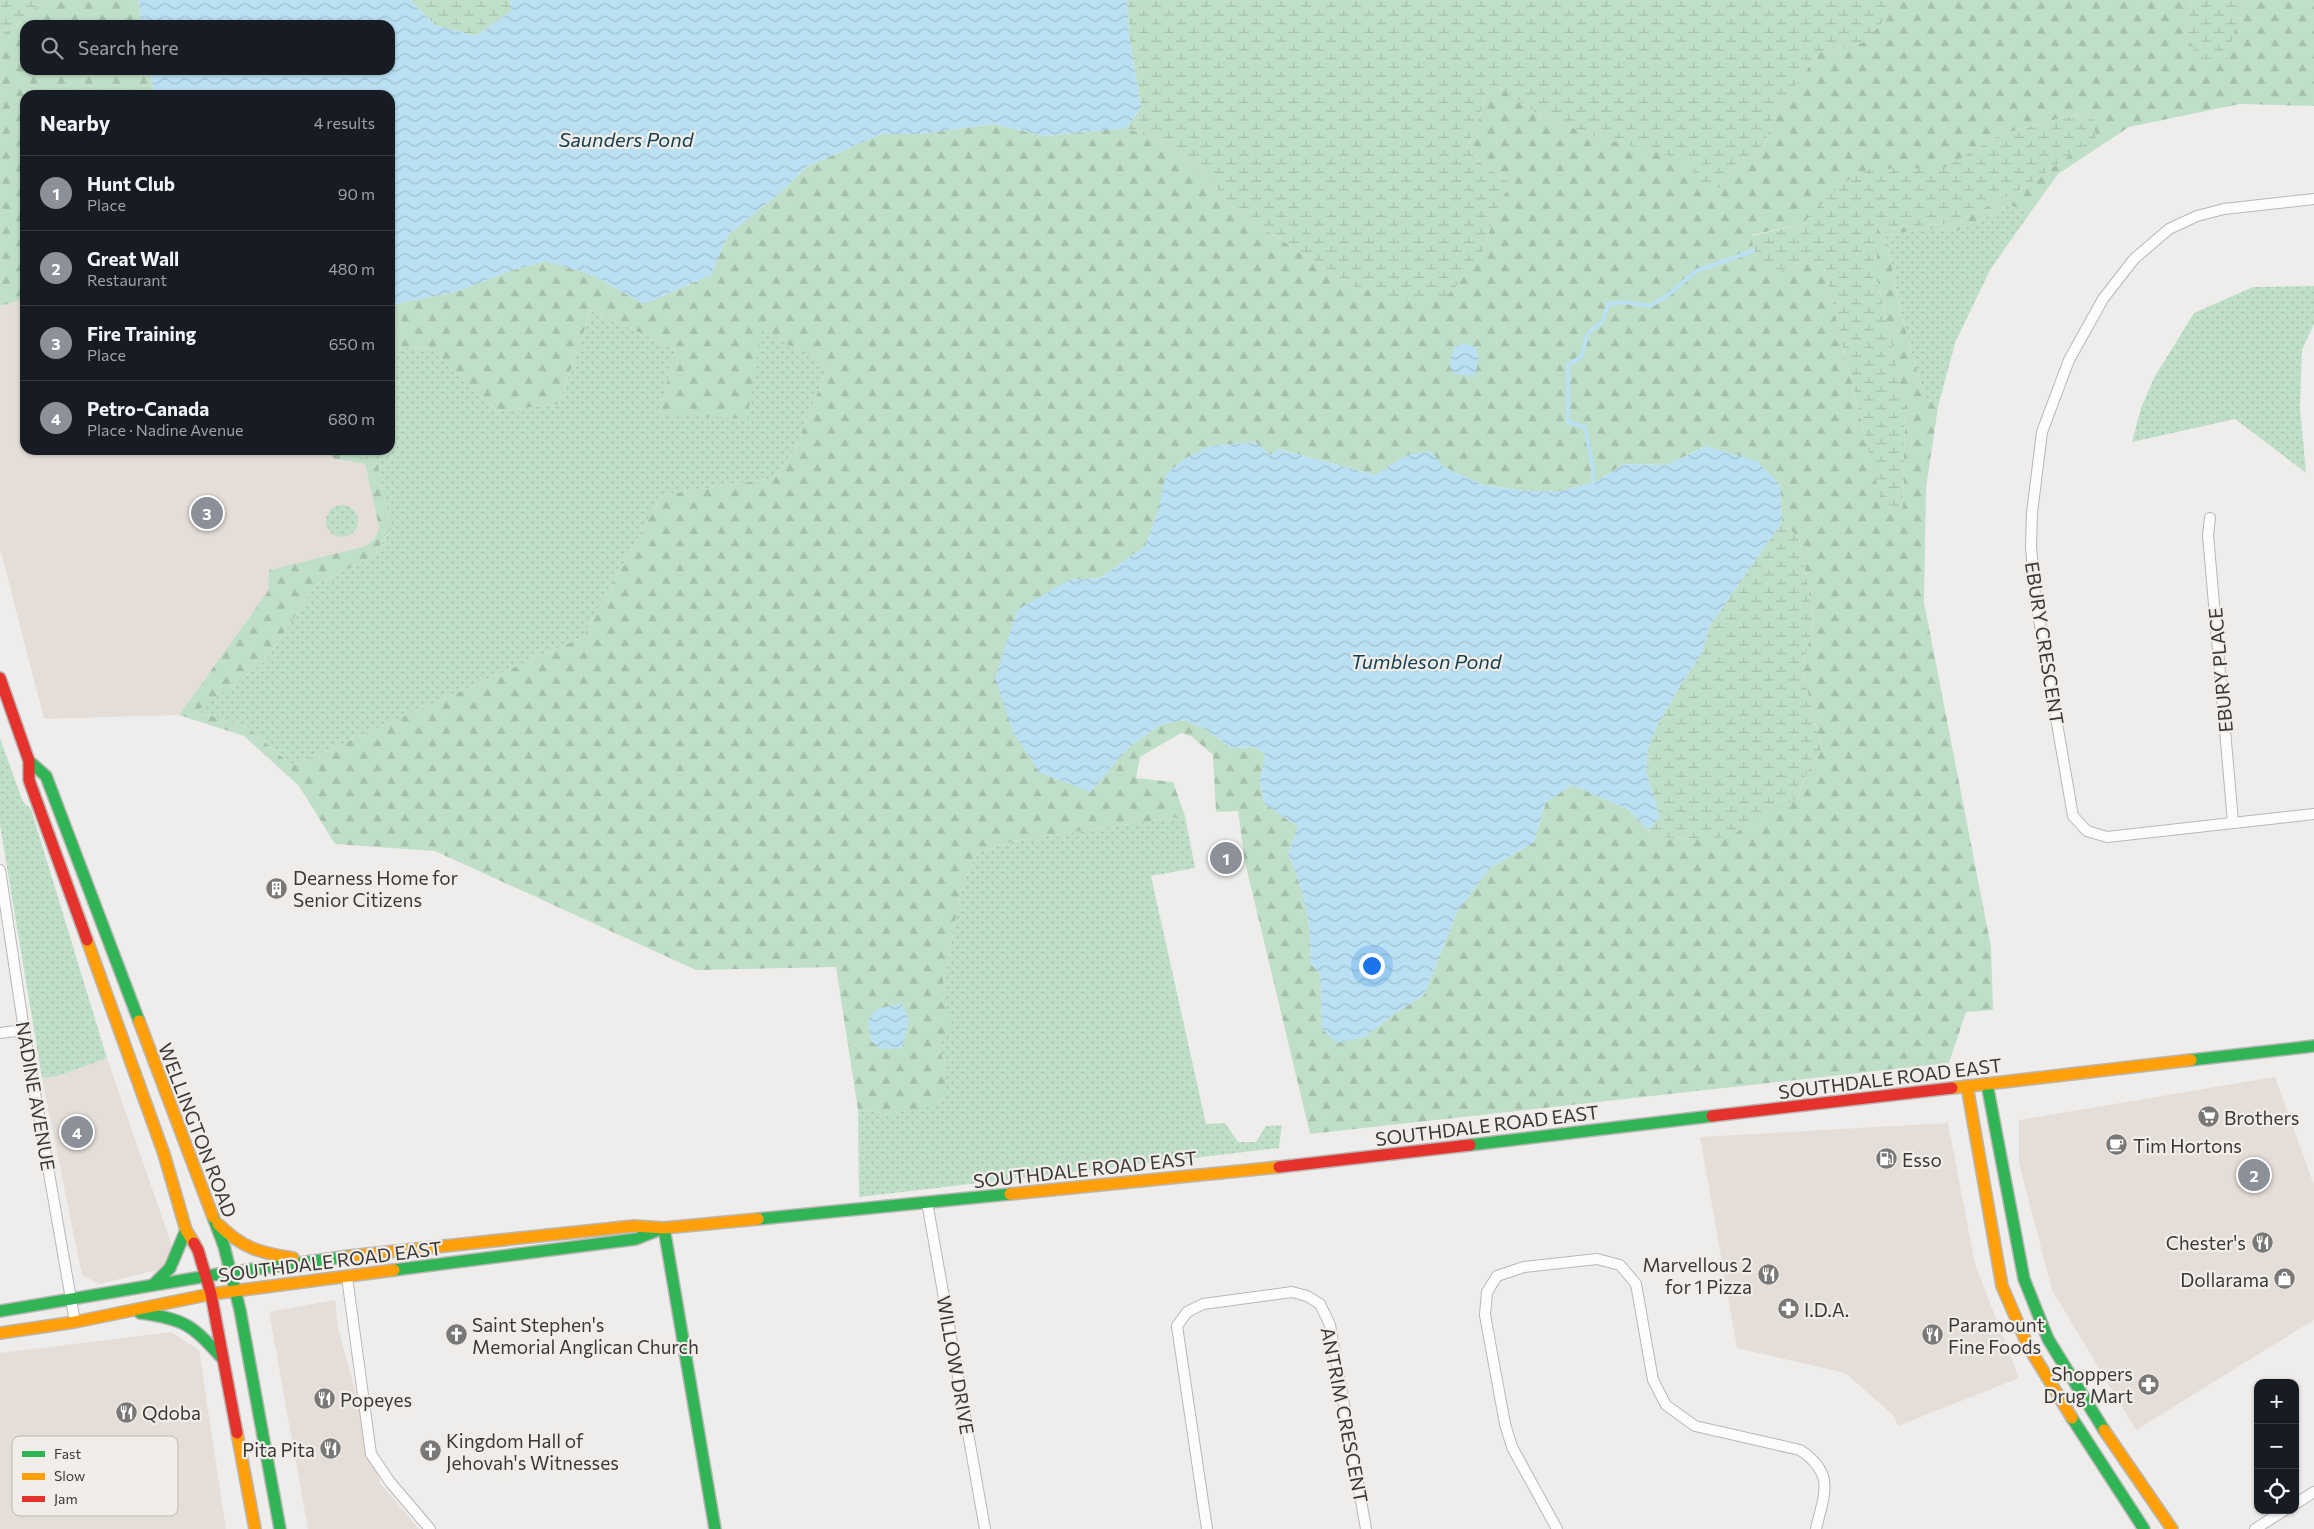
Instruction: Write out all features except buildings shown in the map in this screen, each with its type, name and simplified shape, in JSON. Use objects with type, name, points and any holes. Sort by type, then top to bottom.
[{"type":"main road","name":"WELLINGTON ROAD","points":[[0,678],[30,761],[29,780],[164,1154],[186,1230],[198,1250],[211,1294],[255,1529]]},
{"type":"main road","name":"WELLINGTON ROAD","points":[[30,761],[46,776],[214,1220],[242,1318],[280,1529]]},
{"type":"main road","name":"SOUTHDALE ROAD EAST","points":[[0,1311],[71,1302],[230,1272],[308,1261],[634,1226],[664,1228],[1298,1165],[2314,1046]]},
{"type":"main road","points":[[1987,1084],[2024,1279],[2048,1339],[2103,1428],[2172,1529]]},
{"type":"main road","points":[[1967,1086],[2002,1286],[2028,1346],[2084,1438],[2144,1529]]},
{"type":"main road","points":[[214,1220],[234,1240],[261,1254],[308,1261]]},
{"type":"main road","points":[[664,1228],[715,1529]]},
{"type":"main road","name":"SOUTHDALE ROAD EAST","points":[[0,1333],[75,1322],[211,1294],[636,1239],[664,1228]]},
{"type":"main road","points":[[149,1287],[168,1272],[176,1258],[186,1230]]},
{"type":"main road","points":[[127,1312],[170,1317],[184,1321],[197,1329],[223,1359]]},
{"type":"street","name":"EBURY CRESCENT","points":[[2314,198],[2224,209],[2197,216],[2169,229],[2134,259],[2103,299],[2069,360],[2042,432],[2032,513],[2032,572],[2073,816],[2087,831],[2107,837],[2314,814]]},
{"type":"street","name":"EBURY PLACE","points":[[2210,518],[2208,535],[2233,822]]},
{"type":"street","name":"NADINE AVENUE","points":[[0,870],[24,1030],[75,1322]]},
{"type":"street","points":[[0,1033],[24,1030]]},
{"type":"street","name":"WILLOW DRIVE","points":[[927,1202],[985,1529]]},
{"type":"street","points":[[1557,1529],[1512,1447],[1505,1424],[1485,1315],[1487,1292],[1497,1276],[1524,1267],[1597,1259],[1620,1265],[1636,1284],[1653,1380],[1666,1405],[1695,1426],[1800,1450],[1814,1460],[1823,1474],[1825,1489],[1816,1529]]},
{"type":"street","points":[[347,1277],[370,1454],[390,1482],[430,1529]]},
{"type":"street","name":"ANTRIM CRESCENT","points":[[1207,1529],[1197,1473],[1177,1326],[1188,1312],[1203,1304],[1292,1292],[1307,1296],[1320,1304],[1330,1325],[1366,1529]]},
{"type":"street","points":[[2299,1501],[2314,1492]]},
{"type":"street","points":[[2255,1529],[2279,1514]]},
{"type":"shaded area","points":[[20,300],[20,455],[330,455],[335,459],[365,464],[379,527],[375,538],[366,546],[269,570],[268,591],[179,715],[44,719],[0,548],[0,306]]},
{"type":"shaded area","points":[[107,1058],[173,1249],[162,1269],[99,1284],[82,1275],[42,1078],[58,1076]]},
{"type":"shaded area","points":[[2275,1077],[2314,1185],[2314,1320],[2136,1430],[2052,1290],[2019,1163],[2019,1120]]},
{"type":"shaded area","points":[[1948,1123],[1975,1264],[2019,1378],[1898,1426],[1894,1416],[1845,1373],[1737,1348],[1700,1137]]},
{"type":"shaded area","points":[[335,1300],[338,1328],[380,1483],[419,1529],[308,1529],[269,1312]]},
{"type":"shaded area","points":[[171,1332],[199,1350],[226,1529],[0,1529],[0,1353]]},
{"type":"green space","points":[[0,0],[44,0],[23,20],[20,20],[17,26],[0,35]]},
{"type":"green space","points":[[44,0],[138,0],[141,20],[23,20]]},
{"type":"green space","points":[[410,0],[510,0],[511,11],[476,36],[435,25]]},
{"type":"green space","points":[[1127,0],[1895,0],[1891,13],[1864,42],[1820,52],[1776,111],[1764,146],[1735,167],[1720,188],[1695,188],[1694,162],[1593,136],[1536,113],[1503,89],[1487,85],[1479,120],[1467,147],[1481,163],[1510,183],[1495,213],[1481,258],[1447,296],[1401,301],[1353,286],[1236,211],[1206,176],[1169,146],[1127,128],[1141,107],[1129,35]]},
{"type":"green space","points":[[1895,0],[2192,0],[2185,34],[2225,60],[2244,0],[2314,0],[2314,106],[2240,104],[2129,127],[2058,174],[2030,213],[2010,205],[1957,231],[1923,228],[1886,236],[1900,310],[1924,396],[1938,407],[1926,488],[1924,602],[1991,947],[1993,1010],[1966,1012],[1949,1063],[1310,1134],[1245,862],[1238,811],[1216,812],[1213,755],[1191,736],[1181,733],[1140,757],[1136,778],[1173,782],[1185,816],[1013,841],[977,853],[962,886],[942,989],[951,1027],[938,1048],[946,1064],[946,1090],[932,1106],[890,1114],[858,1110],[836,967],[696,970],[435,851],[335,844],[299,786],[244,736],[179,715],[268,591],[269,570],[366,546],[375,538],[379,527],[365,464],[335,459],[330,455],[347,455],[377,461],[391,529],[372,557],[316,585],[265,661],[197,711],[249,728],[292,766],[583,637],[662,495],[774,478],[794,451],[828,367],[762,330],[747,419],[660,414],[675,349],[591,310],[559,404],[496,411],[430,349],[395,347],[395,304],[456,292],[510,271],[546,261],[592,275],[644,304],[711,275],[728,235],[776,196],[808,166],[882,134],[921,134],[994,124],[1045,136],[1127,128],[1169,146],[1206,176],[1236,211],[1353,286],[1481,258],[1495,213],[1510,183],[1481,163],[1467,147],[1479,120],[1487,85],[1503,89],[1536,113],[1593,136],[1654,150],[1695,162],[1720,188],[1735,167],[1764,146],[1776,111],[1820,52],[1864,42],[1891,13]],"holes":[[[2091,113],[2050,169],[2025,187],[1955,223],[1877,229],[1877,280],[1905,405],[1903,508],[1867,444],[1823,264],[1808,259],[1773,274],[1752,235],[1802,224],[1868,169],[1944,169],[2000,135],[2061,118]],[[1255,442],[1270,455],[1279,449],[1375,475],[1444,467],[1484,485],[1518,490],[1556,492],[1593,483],[1624,464],[1667,465],[1706,446],[1780,485],[1782,522],[1799,538],[1814,621],[1802,669],[1822,750],[1805,776],[1798,798],[1694,839],[1658,837],[1648,830],[1629,810],[1572,785],[1546,802],[1534,842],[1489,869],[1457,912],[1424,995],[1394,1014],[1322,1029],[1320,973],[1310,963],[1311,949],[1306,907],[1288,854],[1298,827],[1264,803],[1260,780],[1266,754],[1254,747],[1231,748],[1205,729],[1185,720],[1160,725],[1129,747],[1090,792],[1069,580],[1100,578],[1145,546],[1158,512],[1210,446]]]},
{"type":"green space","points":[[2192,0],[2244,0],[2226,60],[2200,59],[2185,33]]},
{"type":"green space","points":[[20,23],[20,75],[150,75],[154,90],[20,90],[20,300],[0,306],[0,35]]},
{"type":"green space","points":[[2092,113],[2096,137],[2025,187],[1955,223],[1877,229],[1877,280],[1905,405],[1903,508],[1884,513],[1823,264],[1808,259],[1773,274],[1753,251],[1752,236],[1802,224],[1840,185],[1868,169],[1944,168],[2000,135],[2061,118]]},
{"type":"green space","points":[[2010,205],[2030,213],[1990,270],[1955,343],[1938,407],[1924,396],[1900,310],[1886,236],[1923,228],[1957,231]]},
{"type":"green space","points":[[2314,286],[2314,324],[2302,350],[2300,408],[2306,473],[2235,419],[2132,442],[2141,408],[2154,378],[2194,313],[2253,287]]},
{"type":"green space","points":[[591,310],[675,349],[660,414],[762,329],[828,367],[794,451],[774,478],[662,495],[583,637],[292,766],[249,728],[196,711],[265,661],[316,585],[372,557],[391,530],[377,462],[345,455],[395,455],[395,347],[430,349],[496,411],[559,404]]},
{"type":"green space","points":[[342,505],[353,510],[358,521],[353,532],[342,537],[331,532],[326,521],[331,510]]},
{"type":"green space","points":[[1782,522],[1799,538],[1814,621],[1802,669],[1822,750],[1805,776],[1798,798],[1728,837],[1694,839],[1658,837],[1648,830],[1660,817],[1646,771],[1648,748],[1658,724],[1702,653],[1709,627]]},
{"type":"green space","points":[[0,738],[23,802],[31,809],[107,1058],[58,1076],[42,1078],[0,825]]},
{"type":"green space","points":[[1185,816],[1195,868],[1151,876],[1206,1124],[1225,1123],[1238,1142],[1256,1142],[1266,1126],[1282,1125],[1279,1148],[859,1197],[858,1110],[890,1114],[946,1064],[938,1048],[942,989],[962,886],[977,853],[1013,841]]},
{"type":"water","name":"Saunders Pond","points":[[138,0],[410,0],[435,25],[476,36],[511,11],[510,0],[1127,0],[1129,35],[1141,107],[1127,128],[1045,136],[994,124],[921,134],[882,134],[808,166],[776,196],[728,235],[711,275],[644,304],[592,275],[546,261],[510,271],[456,292],[395,304],[395,90],[154,90],[150,75],[395,75],[395,20],[141,20]]},
{"type":"water","points":[[1463,343],[1475,347],[1479,357],[1475,376],[1454,374],[1449,365],[1454,348]]},
{"type":"water","name":"Tumbleson Pond","points":[[1255,442],[1270,455],[1278,449],[1375,475],[1409,454],[1432,452],[1444,467],[1484,485],[1518,490],[1556,492],[1593,483],[1624,464],[1667,465],[1706,446],[1757,461],[1780,485],[1782,522],[1709,627],[1702,653],[1658,724],[1648,748],[1646,771],[1660,817],[1648,830],[1629,810],[1572,785],[1546,802],[1534,842],[1489,869],[1457,912],[1424,995],[1394,1014],[1365,1037],[1337,1043],[1322,1029],[1320,974],[1310,963],[1310,935],[1306,907],[1288,854],[1298,827],[1264,803],[1260,780],[1265,754],[1254,747],[1231,748],[1205,729],[1184,720],[1160,725],[1129,747],[1090,792],[1039,772],[1013,732],[995,678],[1017,610],[1069,580],[1100,578],[1145,546],[1158,512],[1166,474],[1187,457],[1210,446]]},
{"type":"water","points":[[901,1003],[909,1020],[902,1048],[881,1049],[871,1041],[868,1021],[875,1010]]},
{"type":"waterway","points":[[1593,483],[1593,468],[1585,427],[1568,422],[1568,365],[1581,357],[1588,333],[1603,321],[1608,304],[1624,302],[1650,306],[1668,295],[1696,271],[1753,251]]},
{"type":"traffic: fast","points":[[29,761],[46,776],[139,1021]]},
{"type":"traffic: fast","points":[[2191,1060],[2314,1046]]},
{"type":"traffic: fast","points":[[1987,1084],[2024,1279],[2048,1339],[2104,1430]]},
{"type":"traffic: fast","points":[[1470,1145],[1712,1116]]},
{"type":"traffic: fast","points":[[758,1219],[1010,1194]]},
{"type":"traffic: fast","points":[[213,1217],[224,1246],[240,1310],[280,1529]]},
{"type":"traffic: fast","points":[[664,1228],[715,1529]]},
{"type":"traffic: fast","points":[[394,1270],[636,1239],[661,1229]]},
{"type":"traffic: fast","points":[[153,1285],[170,1268],[186,1230]]},
{"type":"traffic: fast","points":[[0,1311],[219,1274],[350,1256]]},
{"type":"traffic: fast","points":[[140,1313],[168,1318],[187,1325],[203,1338],[222,1358]]},
{"type":"traffic: fast","points":[[2072,1418],[2144,1529]]},
{"type":"traffic: slow","points":[[87,940],[164,1154],[186,1230],[194,1243]]},
{"type":"traffic: slow","points":[[139,1021],[213,1217]]},
{"type":"traffic: slow","points":[[1952,1088],[2191,1060]]},
{"type":"traffic: slow","points":[[1967,1086],[2002,1286],[2028,1346],[2072,1418]]},
{"type":"traffic: slow","points":[[1010,1194],[1279,1167]]},
{"type":"traffic: slow","points":[[350,1256],[634,1226],[664,1228],[758,1219]]},
{"type":"traffic: slow","points":[[218,1224],[235,1239],[252,1248],[293,1258]]},
{"type":"traffic: slow","points":[[0,1333],[75,1322],[211,1294],[394,1270]]},
{"type":"traffic: slow","points":[[2104,1430],[2172,1529]]},
{"type":"traffic: slow","points":[[237,1433],[255,1529]]},
{"type":"traffic: jam","points":[[0,678],[29,761],[29,780],[87,940]]},
{"type":"traffic: jam","points":[[1712,1116],[1952,1088]]},
{"type":"traffic: jam","points":[[1279,1167],[1470,1145]]},
{"type":"traffic: jam","points":[[194,1243],[198,1250],[211,1294],[237,1433]]},
{"type":"place","name":"Fire Training","points":[[207,513]]},
{"type":"place","name":"Hunt Club","points":[[1226,858]]},
{"type":"place","name":"Dearness Home for Senior Citizens","points":[[277,888]]},
{"type":"place","name":"Brothers","points":[[2208,1117]]},
{"type":"place","name":"Petro-Canada","points":[[77,1132]]},
{"type":"place","name":"Tim Hortons","points":[[2117,1145]]},
{"type":"place","name":"Esso","points":[[1886,1159]]},
{"type":"place","name":"Great Wall","points":[[2254,1175]]},
{"type":"place","name":"Chester's","points":[[2262,1242]]},
{"type":"place","name":"Marvellous 2 for 1 Pizza","points":[[1768,1275]]},
{"type":"place","name":"Dollarama","points":[[2285,1279]]},
{"type":"place","name":"I.D.A.","points":[[1788,1309]]},
{"type":"place","name":"Saint Stephen's Memorial Anglican Church","points":[[456,1335]]},
{"type":"place","name":"Paramount Fine Foods","points":[[1932,1335]]},
{"type":"place","name":"Shoppers Drug Mart","points":[[2149,1384]]},
{"type":"place","name":"Popeyes","points":[[324,1399]]},
{"type":"place","name":"Qdoba","points":[[126,1412]]},
{"type":"place","name":"Pita Pita","points":[[331,1449]]},
{"type":"place","name":"Kingdom Hall of Jehovah's Witnesses","points":[[430,1451]]}]
